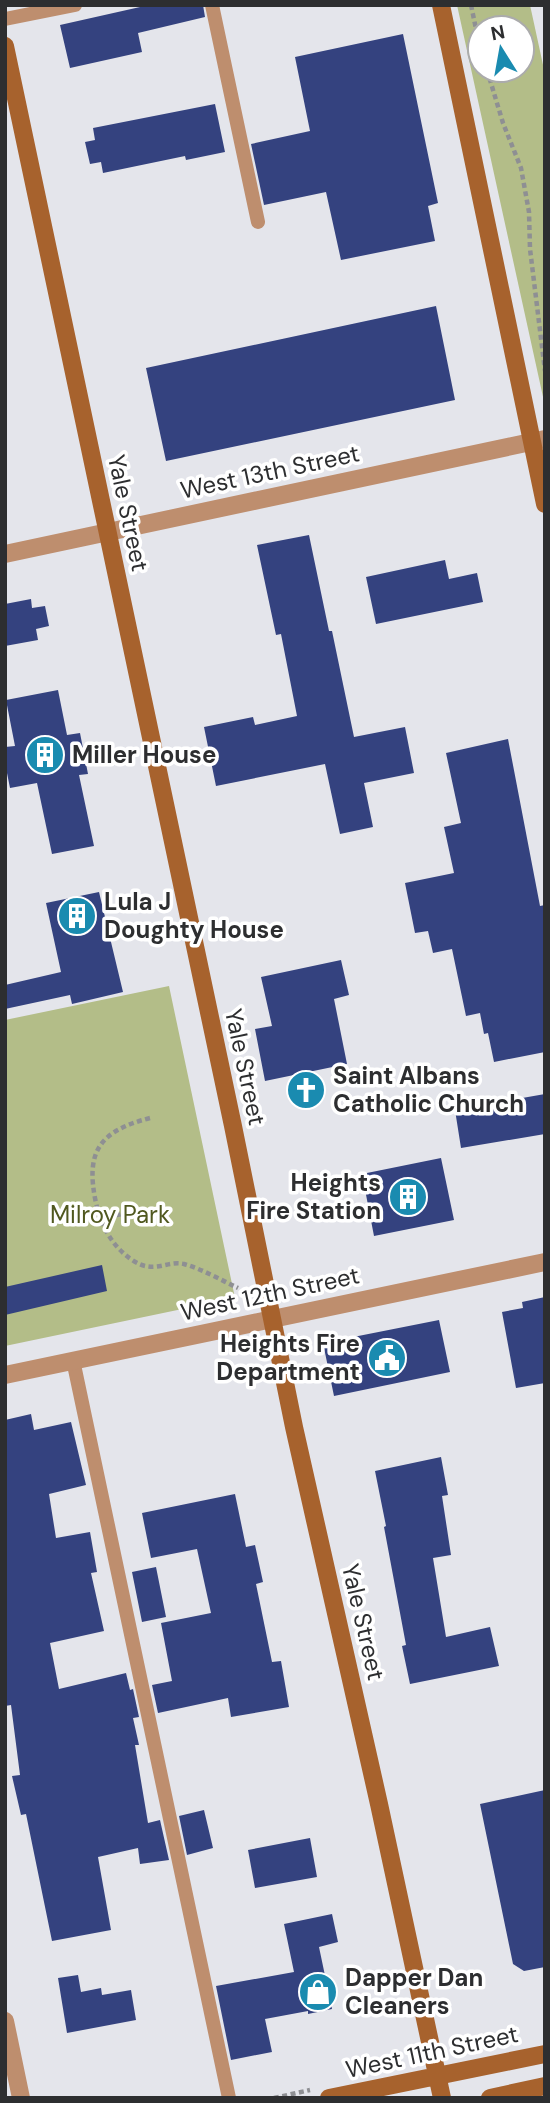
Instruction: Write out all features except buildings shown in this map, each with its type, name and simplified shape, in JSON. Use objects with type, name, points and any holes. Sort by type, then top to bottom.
[{"type":"main road","points":[[441,5],[538,440],[545,504]]},
{"type":"main road","name":"Yale Street","points":[[5,46],[271,1318],[442,2098]]},
{"type":"main road","name":"West 11th Street","points":[[330,2098],[545,2054]]},
{"type":"main road","points":[[490,2098],[545,2086]]},
{"type":"street","name":"West 13th Street","points":[[5,554],[538,440]]},
{"type":"street","name":"West 12th Street","points":[[5,1375],[545,1262]]},
{"type":"street","points":[[5,2021],[21,2098]]},
{"type":"lane","points":[[5,19],[75,5]]},
{"type":"lane","points":[[212,5],[258,222]]},
{"type":"lane","points":[[73,1360],[229,2098]]},
{"type":"path","points":[[490,84],[521,169],[529,212],[530,249],[545,371]]},
{"type":"path","points":[[150,1118],[107,1138],[91,1165],[91,1183],[99,1219],[105,1231],[138,1263],[155,1268],[182,1263],[238,1288]]},
{"type":"path","points":[[99,1219],[122,1214]]},
{"type":"green space","points":[[457,5],[530,5],[532,14],[466,14],[466,46]]},
{"type":"green space","points":[[536,33],[545,74],[545,406],[474,84],[536,84]]},
{"type":"green space","name":"Milroy Park","points":[[169,986],[235,1298],[5,1346],[5,1020]]},
{"type":"place","name":"Miller House","points":[[45,755]]},
{"type":"place","name":"Lula J Doughty House","points":[[77,916]]},
{"type":"place","name":"Saint Albans Catholic Church","points":[[306,1090]]},
{"type":"place","name":"Heights Fire Station","points":[[408,1197]]},
{"type":"place","name":"Heights Fire Department","points":[[387,1358]]},
{"type":"place","name":"Dapper Dan Cleaners","points":[[318,1992]]}]
